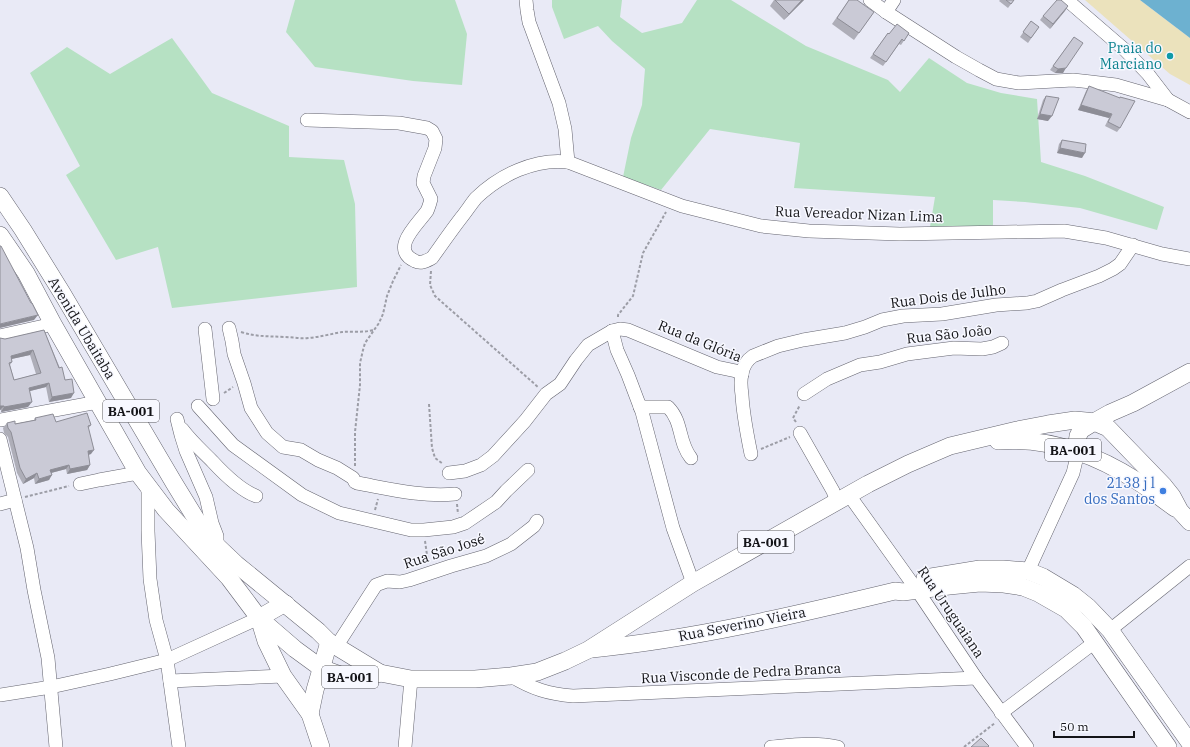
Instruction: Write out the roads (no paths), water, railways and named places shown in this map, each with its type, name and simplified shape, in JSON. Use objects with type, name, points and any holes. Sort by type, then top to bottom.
[{"type":"main road","name":"Avenida Ubaitaba","points":[[0,196],[62,293],[204,532],[236,564],[286,604],[332,645]]},
{"type":"main road","name":"Avenida Ubaitaba","points":[[2,242],[26,273],[53,324],[138,473],[148,487],[166,510],[230,578],[259,618],[295,649],[321,668]]},
{"type":"main road","points":[[1078,452],[1077,443],[1081,430],[1110,413],[1188,377]]},
{"type":"main road","name":"BA-001","points":[[332,645],[380,673],[411,679],[475,679],[537,672],[588,650],[693,583],[841,495],[950,446],[1048,424],[1075,420],[1094,422],[1108,428],[1164,486],[1185,516]]},
{"type":"main road","name":"BA-001","points":[[950,446],[1000,440],[1028,441],[1058,445],[1111,466],[1138,482],[1185,516]]},
{"type":"main road","points":[[1111,466],[1119,460],[1121,456],[1121,442]]},
{"type":"main road","name":"Rua Severino Vieira","points":[[588,650],[651,642],[771,620],[895,591],[903,592],[932,577],[980,569],[1028,571],[1043,577],[1072,594],[1088,607],[1110,630],[1190,743]]},
{"type":"main road","name":"Rua Severino Vieira","points":[[914,586],[980,583],[1004,584],[1023,587],[1038,593],[1066,609],[1084,627],[1168,747]]},
{"type":"main road","points":[[259,618],[286,604]]},
{"type":"main road","name":"Avenida Ubaitaba","points":[[259,618],[266,641],[283,676],[310,714],[321,747]]},
{"type":"main road","points":[[310,714],[321,668],[332,645]]},
{"type":"main road","name":"BA-001","points":[[321,668],[343,676],[363,678],[380,673]]},
{"type":"main road","points":[[1149,721],[1166,709]]},
{"type":"street","points":[[526,0],[530,22],[559,103],[565,129],[568,162]]},
{"type":"street","points":[[870,0],[956,57],[996,78],[1019,84],[1073,80],[1116,85],[1168,100],[1190,112]]},
{"type":"street","points":[[886,12],[894,0]]},
{"type":"street","points":[[1067,0],[1125,50],[1148,74],[1168,100]]},
{"type":"street","name":"Rua Vereador Nizan Lima","points":[[307,120],[399,123],[420,126],[432,131],[436,138],[435,148],[424,176],[423,183],[431,199],[428,210],[409,234],[404,246],[406,255],[421,263],[432,258],[475,199],[491,185],[508,174],[537,164],[558,160],[568,162],[682,206],[761,226],[809,231],[900,234],[1064,231],[1106,238],[1162,254],[1190,259]]},
{"type":"street","name":"Rua Dois de Julho","points":[[742,374],[749,358],[778,346],[865,327],[882,320],[903,316],[942,314],[996,305],[1037,301],[1113,269],[1120,264],[1133,246]]},
{"type":"street","points":[[0,336],[53,324]]},
{"type":"street","points":[[229,328],[234,354],[251,408],[267,432],[283,446],[301,450],[318,460],[337,468],[353,478],[354,482],[357,483],[412,493],[443,495],[455,494]]},
{"type":"street","points":[[205,329],[213,399]]},
{"type":"street","points":[[449,473],[465,471],[481,465],[493,456],[525,421],[546,394],[560,384],[588,345],[616,330],[617,350],[640,407],[673,528],[693,583]]},
{"type":"street","name":"Rua da Glória","points":[[616,330],[628,330],[642,334],[717,367],[742,374],[741,384],[743,406],[751,454]]},
{"type":"street","name":"Rua São João","points":[[804,394],[827,379],[860,365],[880,362],[907,354],[954,348],[982,349],[993,347],[1002,343]]},
{"type":"street","points":[[0,420],[98,402]]},
{"type":"street","points":[[198,406],[233,445],[312,501],[339,513],[411,530],[453,527],[465,523],[496,502],[528,470]]},
{"type":"street","points":[[640,407],[668,407],[672,411],[677,422],[686,451],[691,458]]},
{"type":"street","points":[[217,546],[217,536],[212,523],[206,497],[186,452],[178,421],[197,448],[223,473],[248,493],[256,496]]},
{"type":"street","points":[[800,433],[841,495]]},
{"type":"street","points":[[0,439],[27,548],[48,658],[56,747]]},
{"type":"street","points":[[1028,571],[1073,473],[1078,452]]},
{"type":"street","points":[[80,484],[138,473]]},
{"type":"street","points":[[148,487],[150,579],[156,620],[167,660],[179,747]]},
{"type":"street","name":"Rua Uruguaiana","points":[[841,495],[914,586],[976,678],[1026,747]]},
{"type":"street","points":[[0,504],[14,500]]},
{"type":"street","name":"Rua São José","points":[[332,645],[376,585],[387,581],[400,582],[486,556],[510,544],[534,526],[537,521]]},
{"type":"street","points":[[1110,630],[1190,566]]},
{"type":"street","points":[[0,695],[110,674],[167,660],[259,618]]},
{"type":"street","points":[[1002,714],[1095,642]]},
{"type":"street","points":[[170,680],[283,676]]},
{"type":"street","name":"Rua Visconde de Pedra Branca","points":[[511,676],[523,684],[539,690],[559,695],[573,696],[976,678]]},
{"type":"street","points":[[405,747],[411,679]]},
{"type":"street","points":[[771,747],[810,744],[838,747]]},
{"type":"water","points":[[1140,0],[1190,0],[1190,38]]},
{"type":"place","name":"Praia do Marciano","points":[[1170,56]]},
{"type":"place","name":"2138 j l dos Santos","points":[[1163,491]]}]
